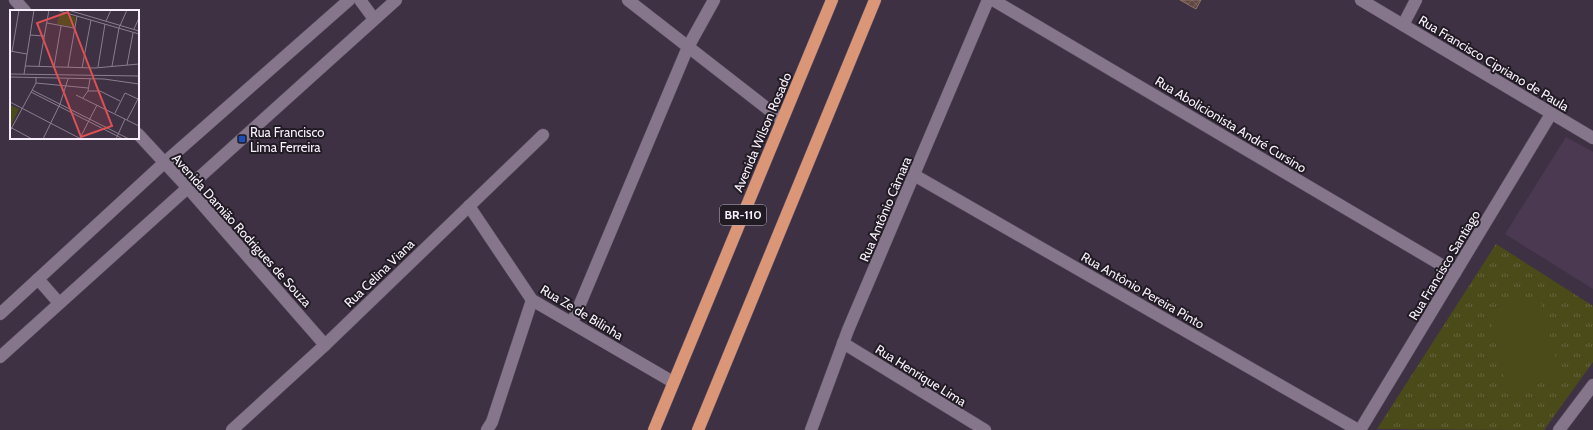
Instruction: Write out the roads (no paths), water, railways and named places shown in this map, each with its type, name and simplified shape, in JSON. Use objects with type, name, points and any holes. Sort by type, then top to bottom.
[{"type":"highway","name":"Avenida Wilson Rosado","points":[[654,430],[832,0]]},
{"type":"highway","name":"BR-110","points":[[698,430],[875,0]]},
{"type":"street","points":[[15,0],[24,10]]},
{"type":"street","points":[[0,314],[164,163],[349,0]]},
{"type":"street","points":[[360,0],[374,19]]},
{"type":"street","points":[[0,358],[59,303],[396,0]]},
{"type":"street","points":[[628,0],[782,120]]},
{"type":"street","points":[[572,323],[688,47],[714,0]]},
{"type":"street","name":"Rua Antônio Câmara","points":[[811,430],[843,343],[988,0]]},
{"type":"street","name":"Rua Abolicionista André Cursino","points":[[993,0],[1455,273]]},
{"type":"street","name":"Rua Francisco Cipriano de Paula","points":[[1361,0],[1593,138]]},
{"type":"street","points":[[1403,25],[1416,0]]},
{"type":"street","name":"Rua Francisco Santiago","points":[[1359,430],[1552,114]]},
{"type":"street","name":"Avenida Damião Rodrigues de Souza","points":[[139,135],[188,188],[325,345]]},
{"type":"street","name":"Rua Celina Viana","points":[[232,430],[325,345],[543,135]]},
{"type":"street","name":"Rua Antônio Pereira Pinto","points":[[914,175],[1359,430]]},
{"type":"street","name":"Rua Ze de Bilinha","points":[[470,206],[532,300],[673,382]]},
{"type":"street","points":[[38,279],[59,303]]},
{"type":"street","points":[[487,430],[492,422],[532,300]]},
{"type":"street","name":"Rua Henrique Lima","points":[[843,343],[985,430]]},
{"type":"street","points":[[1559,430],[1593,385]]},
{"type":"place","name":"Rua Francisco Lima Ferreira","points":[[242,139]]}]
